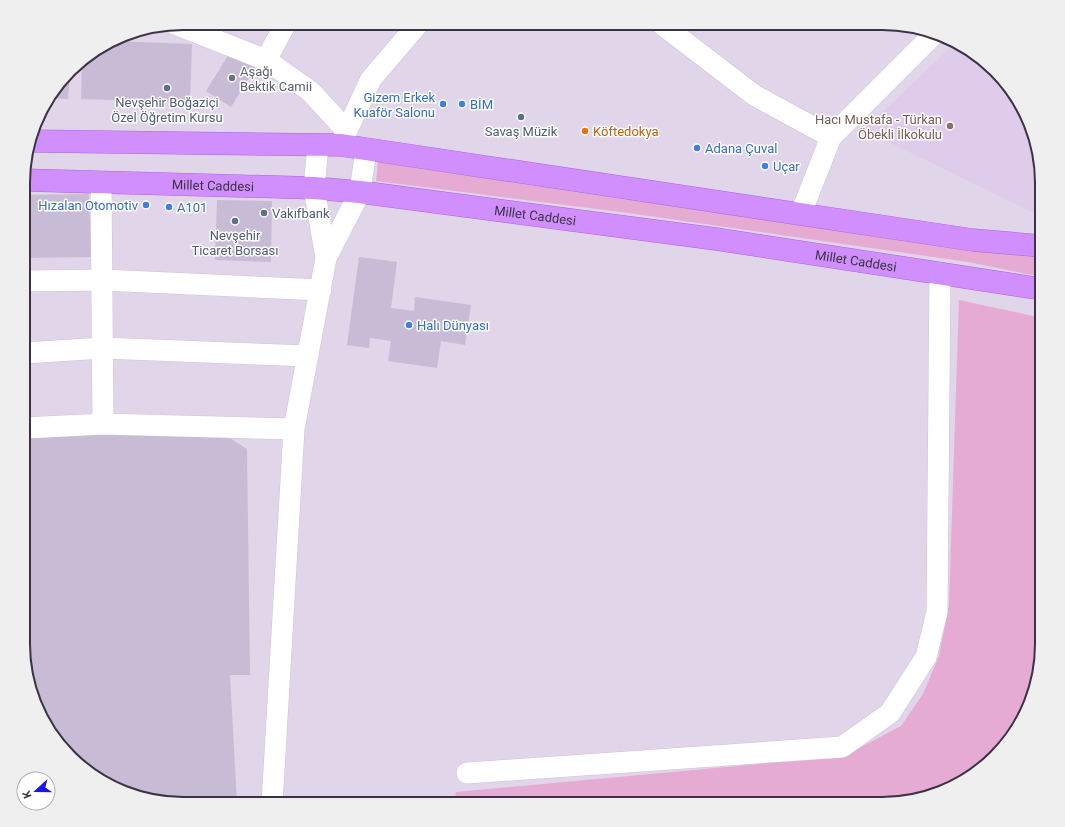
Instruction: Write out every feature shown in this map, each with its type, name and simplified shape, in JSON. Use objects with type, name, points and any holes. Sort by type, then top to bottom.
[{"type":"main road","points":[[36,141],[318,145],[344,138],[366,149],[801,213],[973,240],[1035,245]]},
{"type":"main road","name":"Millet Caddesi","points":[[30,180],[314,188],[360,192],[716,239],[1035,288]]},
{"type":"street","points":[[191,30],[266,60],[310,91],[344,138]]},
{"type":"street","points":[[266,60],[282,30]]},
{"type":"street","points":[[344,138],[351,118],[371,79],[413,30]]},
{"type":"street","points":[[669,30],[754,95],[831,137]]},
{"type":"street","points":[[801,213],[831,137],[930,38]]},
{"type":"street","points":[[318,145],[314,188],[326,258]]},
{"type":"street","points":[[272,797],[294,429],[326,258],[360,192],[366,149]]},
{"type":"street","points":[[101,182],[103,424]]},
{"type":"street","points":[[467,774],[842,747],[890,713],[926,657],[937,612],[940,274]]},
{"type":"street","points":[[30,281],[103,280],[320,290]]},
{"type":"street","points":[[30,353],[103,348],[308,356]]},
{"type":"street","points":[[30,428],[103,424],[294,429]]},
{"type":"shaded area","points":[[173,30],[892,30],[921,35],[949,46],[967,56],[983,68],[997,82],[1009,98],[1027,134],[1035,173],[1035,654],[1030,683],[1019,711],[1009,729],[997,745],[983,759],[967,771],[931,789],[892,797],[173,797],[144,792],[98,771],[82,759],[68,745],[56,729],[38,693],[30,654],[30,173],[35,144],[46,116],[56,98],[68,82],[82,68],[98,56],[134,38]]},
{"type":"shaded area","name":"Hacı Mustafa - Türkan Öbekli İlkokulu","points":[[951,47],[967,56],[983,68],[997,82],[1009,98],[1019,116],[1027,134],[1034,163],[1035,214],[864,130]]},
{"type":"shaded area","points":[[378,162],[629,200],[1035,255],[1035,276],[968,262],[628,213],[376,181]]},
{"type":"shaded area","points":[[959,300],[1035,316],[1034,664],[1027,693],[1019,711],[1009,729],[997,745],[983,759],[967,771],[931,789],[892,797],[455,797],[456,792],[844,756],[901,726],[923,694],[939,656],[949,604]]},
{"type":"building","points":[[126,41],[192,44],[190,103],[81,99],[82,68],[98,56],[116,46]]},
{"type":"building","name":"Aşağı Bektik Camii","points":[[232,49],[257,65],[231,107],[206,91]]},
{"type":"building","points":[[69,81],[68,99],[56,98]]},
{"type":"building","points":[[89,194],[91,257],[30,258],[30,195]]},
{"type":"building","points":[[217,200],[272,201],[271,262],[215,260]]},
{"type":"building","name":"Halı Dünyası","points":[[359,257],[397,262],[391,308],[414,311],[415,297],[471,305],[465,345],[441,341],[437,368],[388,361],[391,341],[370,338],[369,348],[347,345]]},
{"type":"building","points":[[220,432],[247,449],[250,675],[230,675],[237,797],[173,797],[134,789],[98,771],[82,759],[68,745],[56,729],[38,693],[30,654],[30,435]]},
{"type":"place","name":"Aşağı Bektik Camii","points":[[232,78]]},
{"type":"place","name":"Nevşehir Boğaziçi Özel Öğretim Kursu","points":[[167,88]]},
{"type":"place","name":"Gizem Erkek Kuaför Salonu","points":[[443,104]]},
{"type":"place","name":"BİM","points":[[462,104]]},
{"type":"place","name":"Savaş Müzik","points":[[521,117]]},
{"type":"place","name":"Hacı Mustafa - Türkan Öbekli İlkokulu","points":[[950,126]]},
{"type":"place","name":"Köftedokya","points":[[585,131]]},
{"type":"place","name":"Adana Çuval","points":[[697,148]]},
{"type":"place","name":"Uçar","points":[[765,166]]},
{"type":"place","name":"Hızalan Otomotiv","points":[[146,205]]},
{"type":"place","name":"A101","points":[[169,207]]},
{"type":"place","name":"Vakıfbank","points":[[264,213]]},
{"type":"place","name":"Nevşehir Ticaret Borsası","points":[[235,221]]},
{"type":"place","name":"Halı Dünyası","points":[[409,325]]}]
